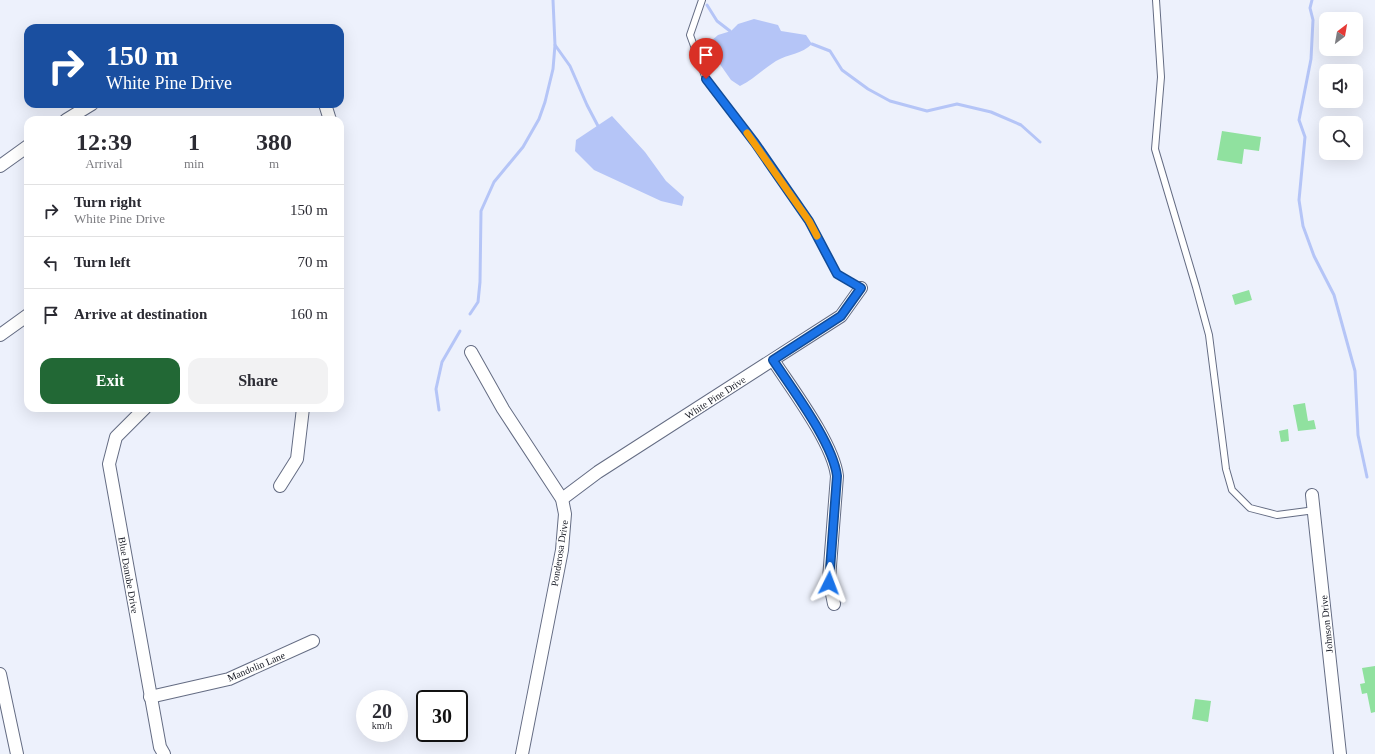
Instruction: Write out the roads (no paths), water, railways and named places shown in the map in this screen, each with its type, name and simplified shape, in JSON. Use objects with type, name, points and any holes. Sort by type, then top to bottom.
[{"type":"street","points":[[72,116],[86,108]]},
{"type":"street","points":[[0,166],[24,149]]},
{"type":"street","name":"White Pine Drive","points":[[562,499],[598,472],[841,316],[861,288]]},
{"type":"street","points":[[0,335],[24,318]]},
{"type":"street","name":"Ponderosa Drive","points":[[471,352],[503,409],[562,499],[565,514],[562,550],[522,754]]},
{"type":"street","points":[[773,360],[822,436],[836,464],[837,476],[829,579],[834,604]]},
{"type":"street","name":"Blue Danube Drive","points":[[141,412],[116,437],[109,464],[150,696],[160,747],[164,754]]},
{"type":"street","points":[[280,486],[297,459],[303,412]]},
{"type":"street","name":"Johnson Drive","points":[[1312,495],[1340,754]]},
{"type":"street","name":"Mandolin Lane","points":[[150,696],[229,679],[313,641]]},
{"type":"street","points":[[0,674],[17,754]]},
{"type":"lane","points":[[702,0],[690,36],[706,79],[755,143],[809,221],[837,274],[861,288]]},
{"type":"lane","points":[[1156,0],[1161,77],[1155,149],[1209,335],[1226,469],[1232,490],[1250,508],[1277,515],[1314,510]]},
{"type":"water","points":[[754,19],[778,25],[781,31],[806,35],[812,44],[804,50],[776,61],[740,86],[731,80],[710,50],[711,41],[718,35],[731,31],[738,24]]},
{"type":"water","points":[[612,116],[645,152],[666,181],[684,197],[682,206],[661,201],[594,170],[575,151],[576,140]]},
{"type":"waterway","points":[[470,314],[478,302],[480,282],[481,211],[494,182],[523,147],[539,119],[545,102],[553,69],[555,45],[553,0]]},
{"type":"waterway","points":[[1312,0],[1310,8],[1313,20],[1311,59],[1299,120],[1305,137],[1299,200],[1303,226],[1314,256],[1334,295],[1355,371],[1358,435],[1367,477]]},
{"type":"waterway","points":[[707,5],[717,21],[730,31]]},
{"type":"waterway","points":[[812,44],[830,51],[842,70],[868,89],[890,101],[927,111],[957,104],[991,112],[1021,125],[1040,142]]},
{"type":"waterway","points":[[555,45],[570,66],[598,126]]},
{"type":"waterway","points":[[439,410],[436,389],[442,362],[460,331]]}]
